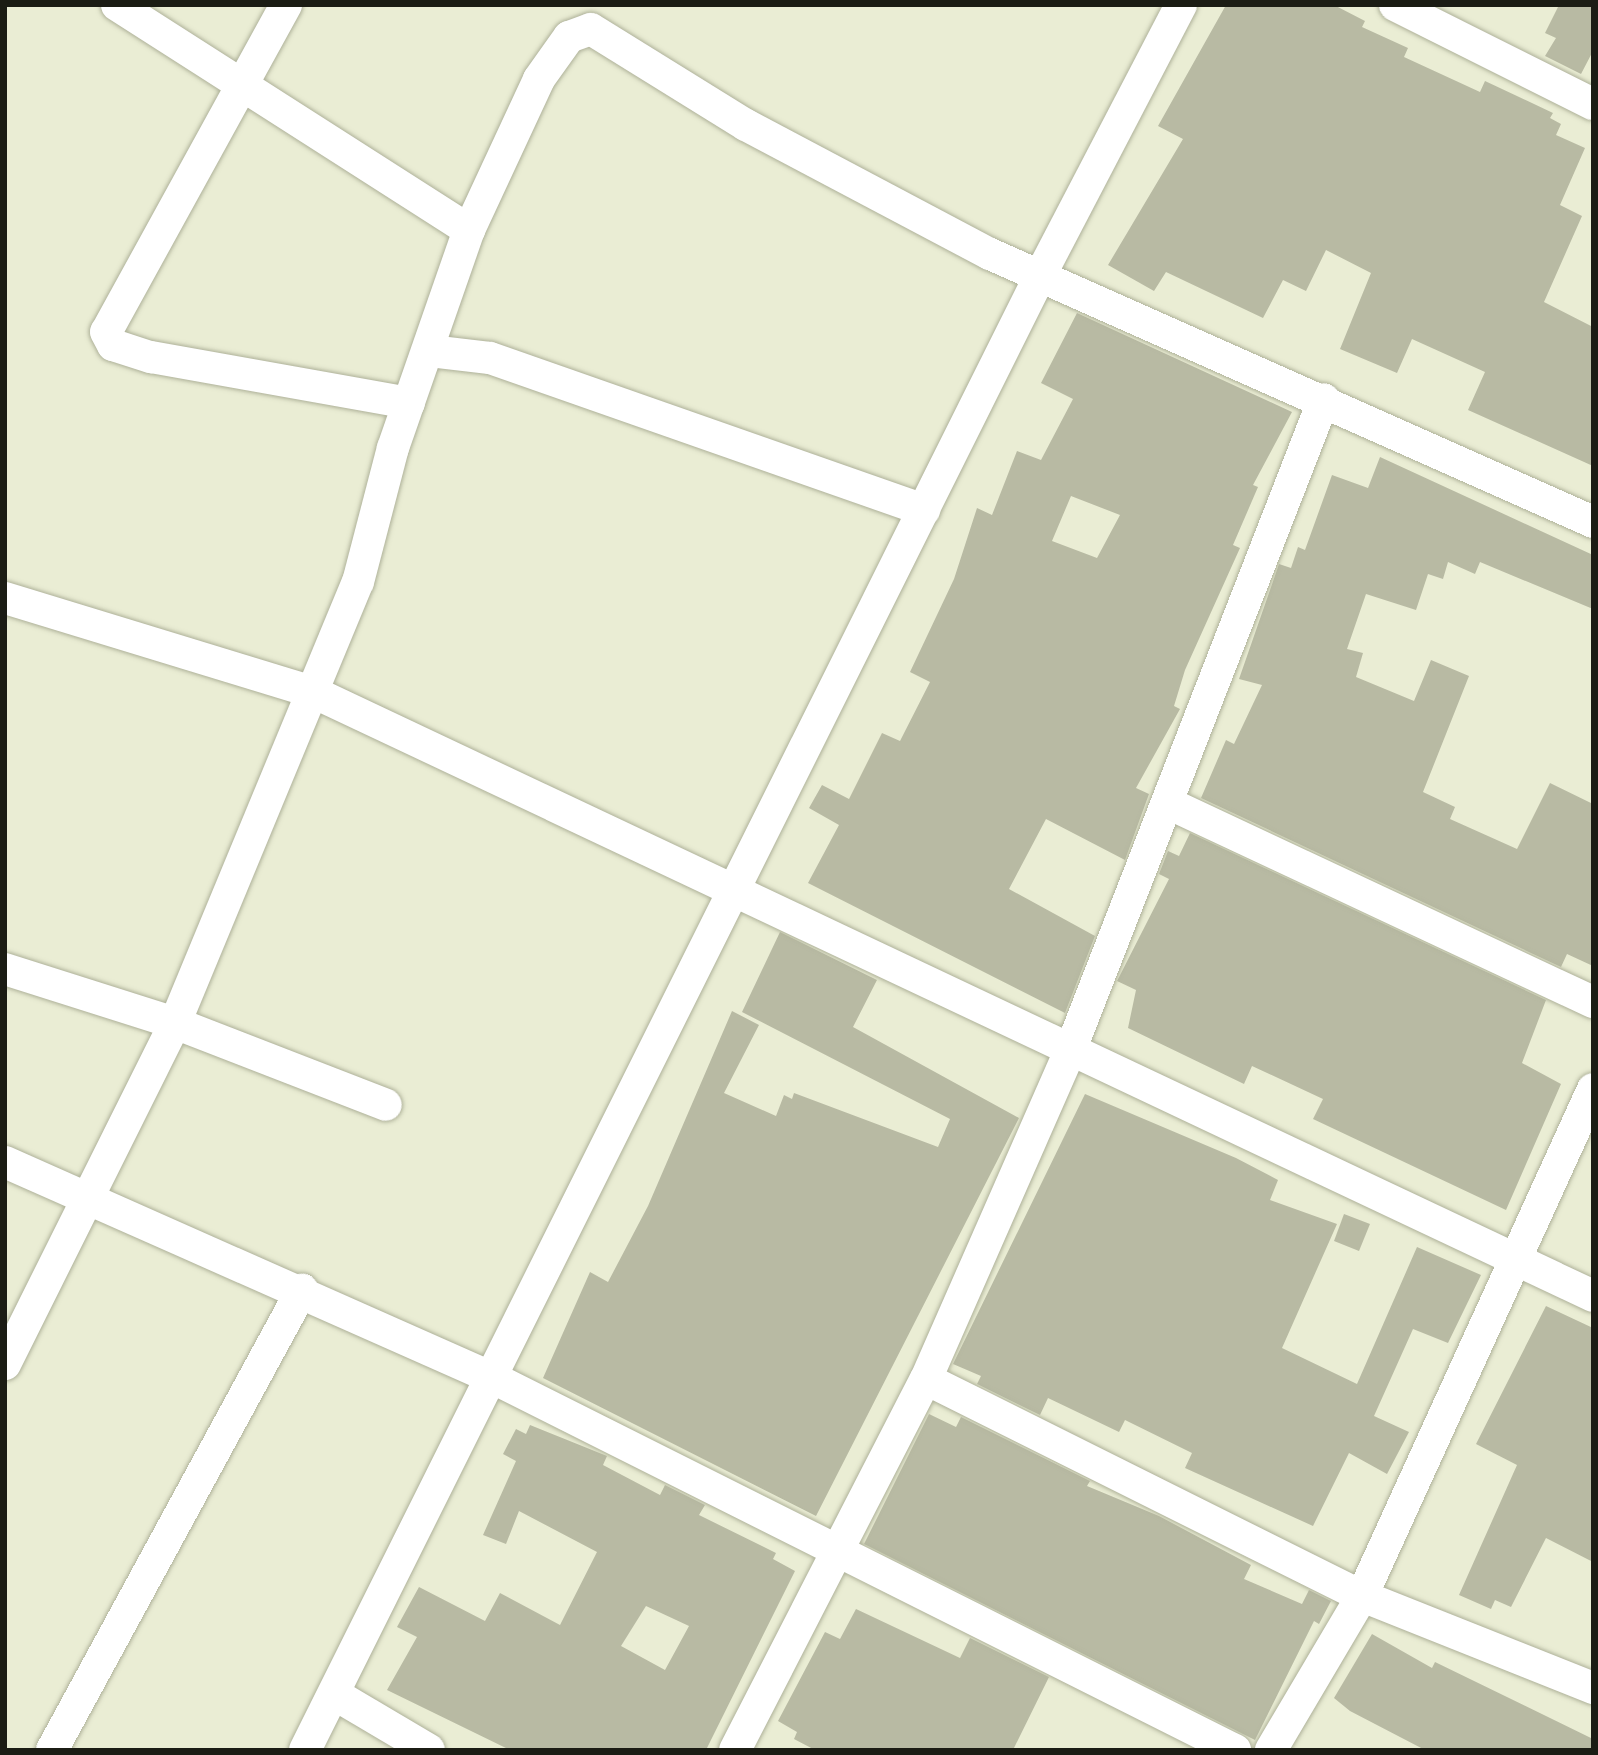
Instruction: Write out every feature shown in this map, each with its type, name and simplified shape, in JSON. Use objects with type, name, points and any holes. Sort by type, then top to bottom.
[{"type":"street","points":[[117,5],[238,88],[469,230]]},
{"type":"street","points":[[286,5],[106,332],[113,345],[150,357],[409,404]]},
{"type":"street","points":[[305,1750],[336,1695],[495,1379],[1042,272],[1181,5]]},
{"type":"street","points":[[1395,5],[1593,104]]},
{"type":"street","points":[[5,1364],[175,1023],[358,582],[409,404],[430,351],[469,230],[539,79],[569,37],[591,29],[746,125],[990,254],[1042,272],[1593,522]]},
{"type":"street","points":[[430,351],[490,358],[924,510]]},
{"type":"street","points":[[735,1750],[833,1550],[926,1379],[1072,1046],[1170,804],[1324,399]]},
{"type":"street","points":[[5,598],[313,692],[733,895],[1072,1046],[1593,1296]]},
{"type":"street","points":[[1170,804],[1593,1002]]},
{"type":"street","points":[[5,970],[175,1023],[386,1105]]},
{"type":"street","points":[[1271,1750],[1362,1596],[1517,1261],[1593,1089]]},
{"type":"street","points":[[5,1162],[302,1290],[495,1379],[1235,1750]]},
{"type":"street","points":[[52,1750],[302,1290]]},
{"type":"street","points":[[926,1379],[1362,1596],[1593,1688]]},
{"type":"street","points":[[336,1695],[429,1750]]},
{"type":"building","points":[[1226,5],[1334,5],[1365,21],[1362,27],[1408,48],[1404,57],[1480,92],[1485,81],[1553,113],[1550,118],[1561,124],[1556,135],[1585,148],[1560,205],[1582,216],[1544,302],[1593,327],[1593,466],[1468,410],[1485,372],[1412,339],[1397,373],[1340,349],[1371,273],[1326,250],[1306,291],[1283,280],[1263,318],[1166,272],[1154,291],[1108,265],[1183,139],[1158,126]]},
{"type":"building","points":[[1559,5],[1593,5],[1593,51],[1581,74],[1545,56],[1556,38],[1545,33]]},
{"type":"building","points":[[1077,313],[1292,412],[1253,485],[1258,487],[1233,545],[1240,548],[1185,670],[1174,706],[1180,709],[1136,788],[1149,794],[1125,860],[1046,819],[1009,889],[1095,936],[1065,1013],[808,883],[839,825],[809,808],[822,785],[849,799],[882,733],[900,741],[930,682],[910,672],[954,579],[977,508],[992,515],[1017,451],[1041,460],[1073,399],[1041,383]],"holes":[[[1071,496],[1120,515],[1097,558],[1052,541]]]},
{"type":"building","points":[[1380,457],[1593,555],[1593,609],[1480,562],[1475,574],[1448,562],[1443,579],[1428,574],[1416,610],[1366,594],[1347,649],[1363,653],[1356,677],[1414,701],[1431,660],[1469,676],[1423,792],[1455,807],[1450,819],[1517,849],[1550,783],[1593,804],[1593,966],[1567,954],[1561,967],[1201,798],[1226,740],[1234,744],[1262,685],[1239,679],[1279,564],[1291,568],[1298,547],[1305,550],[1332,475],[1368,488]]},
{"type":"building","points":[[1190,833],[1546,1000],[1522,1063],[1561,1084],[1506,1210],[1313,1119],[1323,1099],[1252,1066],[1244,1084],[1128,1028],[1136,990],[1117,981],[1169,879],[1159,874],[1168,851],[1179,856]]},
{"type":"building","points":[[780,932],[877,980],[853,1027],[1019,1118],[816,1516],[543,1378],[590,1272],[608,1282],[648,1206],[732,1011],[759,1025],[724,1093],[776,1116],[784,1095],[792,1099],[794,1093],[938,1147],[950,1119],[742,1012]]},
{"type":"building","points":[[1085,1094],[1236,1158],[1278,1180],[1270,1200],[1337,1224],[1282,1348],[1357,1384],[1417,1247],[1481,1275],[1448,1343],[1413,1329],[1374,1416],[1409,1432],[1387,1474],[1349,1453],[1313,1526],[1185,1468],[1192,1453],[1125,1420],[1119,1432],[1048,1398],[1040,1415],[977,1384],[981,1376],[953,1364]]},
{"type":"building","points":[[1344,1214],[1370,1224],[1359,1251],[1334,1241]]},
{"type":"building","points":[[1546,1306],[1593,1328],[1593,1562],[1546,1538],[1511,1607],[1495,1600],[1491,1609],[1459,1595],[1517,1465],[1476,1444]]},
{"type":"building","points":[[929,1414],[956,1427],[961,1417],[1090,1481],[1087,1486],[1159,1516],[1251,1565],[1244,1579],[1302,1604],[1309,1590],[1331,1601],[1319,1624],[1314,1621],[1255,1740],[864,1544]]},
{"type":"building","points":[[530,1425],[607,1456],[603,1465],[660,1495],[665,1485],[705,1505],[699,1515],[776,1553],[773,1559],[795,1571],[706,1750],[510,1750],[387,1690],[417,1637],[397,1627],[419,1587],[485,1621],[500,1593],[560,1625],[597,1552],[519,1511],[506,1544],[483,1535],[516,1461],[503,1454],[516,1429],[526,1434]],"holes":[[[646,1606],[689,1626],[665,1670],[621,1646]]]},
{"type":"building","points":[[856,1609],[960,1658],[970,1638],[1049,1677],[1013,1750],[815,1750],[794,1739],[797,1732],[778,1721],[825,1632],[840,1639]]},
{"type":"building","points":[[1372,1634],[1432,1668],[1435,1662],[1593,1739],[1593,1750],[1425,1750],[1350,1711],[1334,1698]]}]
